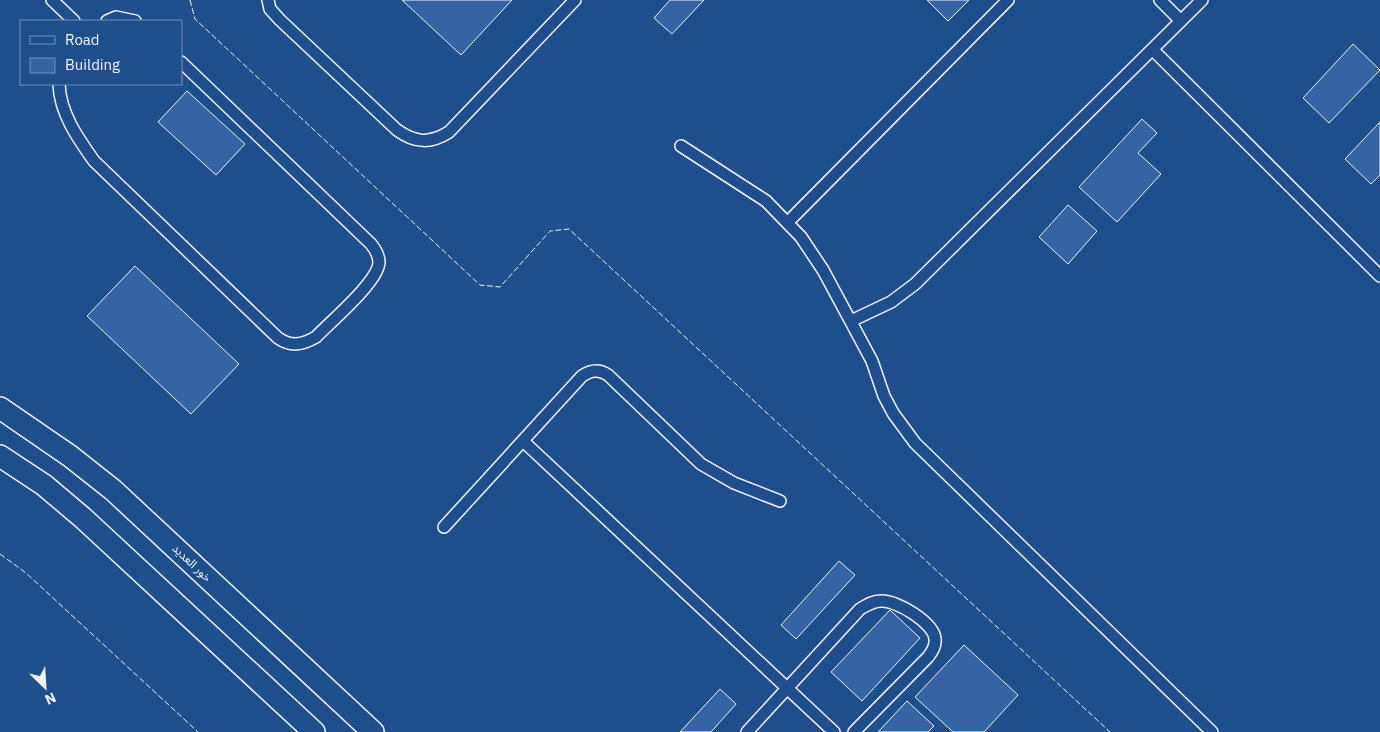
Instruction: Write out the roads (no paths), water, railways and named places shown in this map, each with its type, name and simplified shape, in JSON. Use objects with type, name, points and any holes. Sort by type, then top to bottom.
[{"type":"street","name":"خور العديد","points":[[0,408],[70,456],[113,490],[373,732]]},
{"type":"street","points":[[0,456],[44,485],[84,518],[314,732]]},
{"type":"lane","points":[[52,0],[73,20]]},
{"type":"lane","points":[[268,0],[270,9],[280,20],[397,130],[409,138],[422,142],[437,140],[449,132],[575,0]]},
{"type":"lane","points":[[788,222],[1008,0]]},
{"type":"lane","points":[[1160,0],[1181,21]]},
{"type":"lane","points":[[851,321],[891,302],[916,284],[1202,0]]},
{"type":"lane","points":[[110,20],[116,17],[130,20]]},
{"type":"lane","points":[[1152,50],[1380,276]]},
{"type":"lane","points":[[59,85],[60,99],[73,130],[94,161],[278,338],[286,343],[305,343],[316,337],[373,278],[379,262],[377,253],[371,244],[182,63]]},
{"type":"lane","points":[[681,146],[766,201],[788,222],[813,253],[872,361],[884,396],[903,428],[915,443],[1212,732]]},
{"type":"lane","points":[[444,527],[582,376],[588,372],[603,372],[701,464],[734,482],[780,501]]},
{"type":"lane","points":[[523,441],[834,732]]},
{"type":"lane","points":[[747,732],[860,609],[870,603],[881,601],[901,605],[930,628],[934,634],[934,646],[928,657],[854,732]]}]
